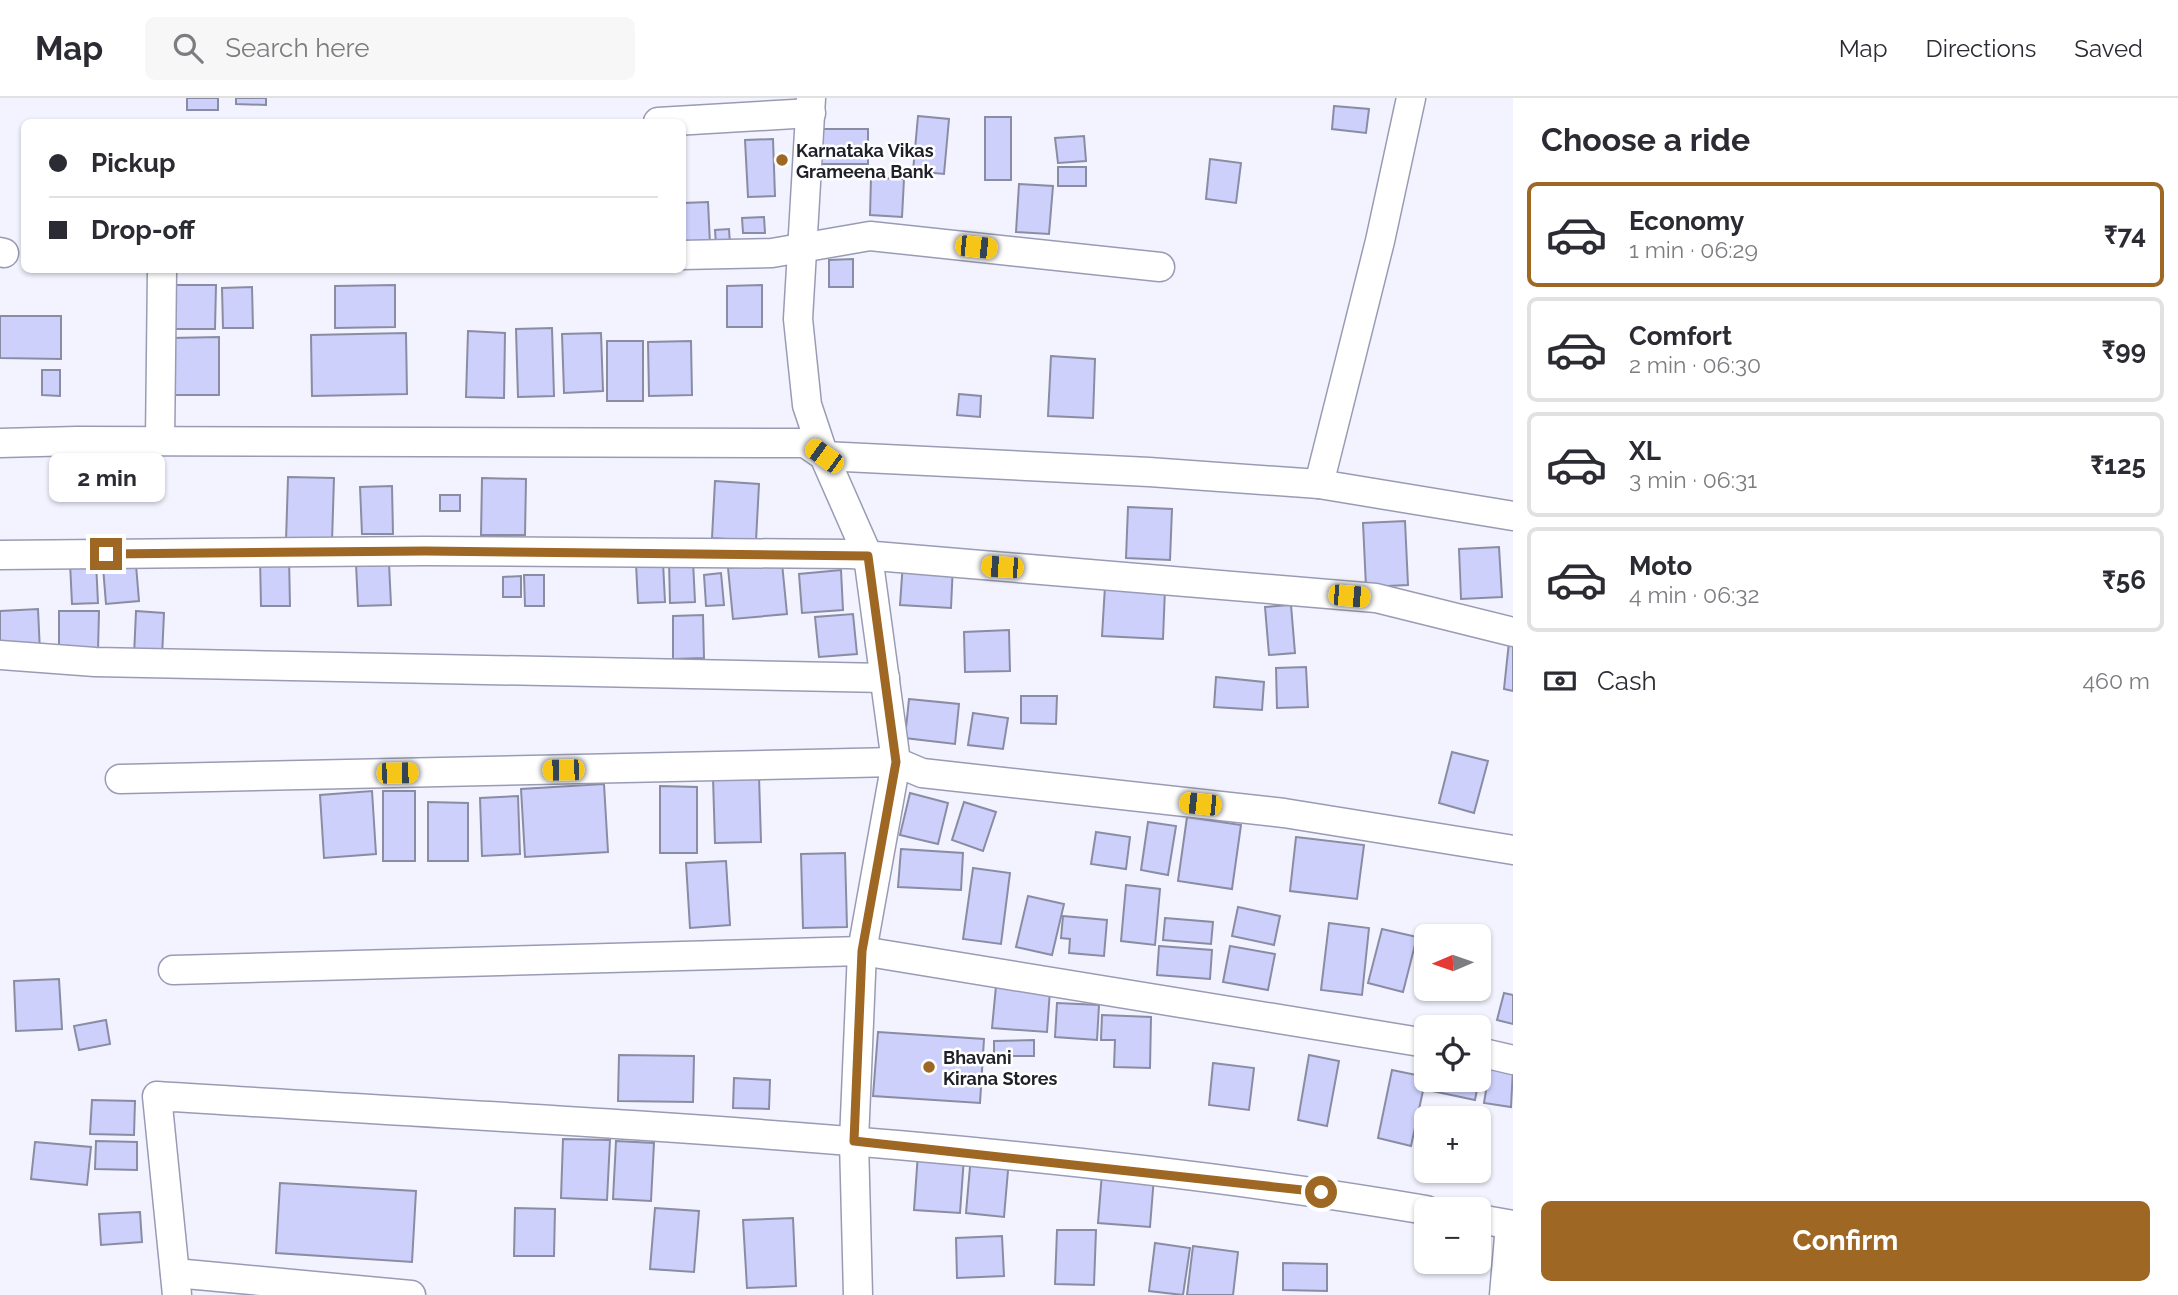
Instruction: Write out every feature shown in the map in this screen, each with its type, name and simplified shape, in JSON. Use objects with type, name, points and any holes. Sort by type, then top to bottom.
[{"type":"street","points":[[1319,484],[1412,98]]},
{"type":"street","points":[[686,119],[811,106],[800,332],[807,405],[824,456],[868,556],[896,762],[862,951],[854,1141],[858,1295]]},
{"type":"street","points":[[686,255],[772,253],[870,236],[1160,267]]},
{"type":"street","points":[[160,441],[162,273]]},
{"type":"street","points":[[0,443],[805,443],[824,456],[1149,472],[1319,484],[1513,516]]},
{"type":"street","points":[[0,555],[438,551],[868,556],[1376,598],[1513,632]]},
{"type":"street","points":[[0,655],[94,662],[885,678]]},
{"type":"street","points":[[120,779],[896,762],[922,773],[1284,813],[1513,850]]},
{"type":"street","points":[[173,970],[862,951],[1414,1041]]},
{"type":"street","points":[[1491,1055],[1513,1060]]},
{"type":"street","points":[[411,1295],[176,1284],[157,1096],[854,1141],[1295,1188],[1414,1208]]},
{"type":"street","points":[[1491,1221],[1512,1225],[1504,1295]]},
{"type":"building","points":[[187,98],[218,98],[218,110],[187,110]]},
{"type":"building","points":[[236,98],[266,98],[266,105],[236,104]]},
{"type":"building","points":[[1334,106],[1369,109],[1366,133],[1332,129]]},
{"type":"building","points":[[918,116],[949,119],[944,174],[913,171]]},
{"type":"building","points":[[985,117],[1011,117],[1011,180],[985,180]]},
{"type":"building","points":[[820,129],[868,129],[868,164],[820,164]]},
{"type":"building","points":[[1084,136],[1086,161],[1058,163],[1055,138]]},
{"type":"building","points":[[773,139],[775,196],[748,197],[745,140]]},
{"type":"building","points":[[1210,159],[1241,163],[1236,203],[1206,199]]},
{"type":"building","points":[[1058,167],[1086,167],[1086,186],[1058,186]]},
{"type":"building","points":[[871,178],[904,179],[902,217],[870,215]]},
{"type":"building","points":[[1019,184],[1053,186],[1049,234],[1016,232]]},
{"type":"building","points":[[708,202],[710,244],[686,245],[686,203]]},
{"type":"building","points":[[764,217],[765,233],[743,233],[742,218]]},
{"type":"building","points":[[729,229],[730,244],[716,245],[715,230]]},
{"type":"building","points":[[853,259],[853,287],[829,287],[829,260]]},
{"type":"building","points":[[172,285],[216,285],[215,329],[172,329]]},
{"type":"building","points":[[395,285],[395,327],[335,328],[335,286]]},
{"type":"building","points":[[762,285],[762,327],[727,327],[727,286]]},
{"type":"building","points":[[252,287],[253,328],[223,328],[222,288]]},
{"type":"building","points":[[0,316],[61,316],[61,359],[0,358]]},
{"type":"building","points":[[552,328],[554,396],[518,397],[516,329]]},
{"type":"building","points":[[468,331],[505,333],[504,398],[466,397]]},
{"type":"building","points":[[406,333],[407,394],[312,396],[311,335]]},
{"type":"building","points":[[601,333],[603,391],[564,393],[562,334]]},
{"type":"building","points":[[219,337],[219,395],[172,395],[171,338]]},
{"type":"building","points":[[607,341],[643,341],[643,401],[607,401]]},
{"type":"building","points":[[691,341],[692,395],[649,396],[648,342]]},
{"type":"building","points":[[1051,356],[1095,359],[1093,418],[1048,416]]},
{"type":"building","points":[[42,370],[60,370],[60,396],[42,395]]},
{"type":"building","points":[[959,394],[981,396],[980,417],[957,415]]},
{"type":"building","points":[[288,477],[334,478],[332,542],[286,541]]},
{"type":"building","points":[[482,478],[526,479],[525,535],[481,535]]},
{"type":"building","points":[[715,481],[759,484],[756,541],[712,538]]},
{"type":"building","points":[[392,486],[393,534],[362,534],[360,487]]},
{"type":"building","points":[[440,495],[460,495],[460,511],[440,511]]},
{"type":"building","points":[[1128,507],[1172,509],[1170,560],[1126,558]]},
{"type":"building","points":[[1405,521],[1408,585],[1366,587],[1363,523]]},
{"type":"building","points":[[1499,547],[1502,597],[1461,599],[1459,549]]},
{"type":"building","points":[[289,557],[290,606],[261,606],[260,559]]},
{"type":"building","points":[[693,561],[695,602],[670,603],[669,562]]},
{"type":"building","points":[[96,562],[98,603],[72,604],[70,563]]},
{"type":"building","points":[[663,562],[665,602],[638,603],[636,564]]},
{"type":"building","points":[[903,562],[953,564],[951,608],[900,605]]},
{"type":"building","points":[[389,563],[391,605],[358,606],[356,564]]},
{"type":"building","points":[[782,563],[787,614],[733,619],[728,568]]},
{"type":"building","points":[[136,565],[139,601],[106,604],[103,567]]},
{"type":"building","points":[[841,570],[843,610],[802,613],[799,574]]},
{"type":"building","points":[[721,573],[724,605],[706,606],[704,575]]},
{"type":"building","points":[[524,575],[544,575],[544,606],[525,606]]},
{"type":"building","points":[[521,576],[521,597],[503,597],[503,577]]},
{"type":"building","points":[[1105,586],[1165,589],[1163,639],[1102,636]]},
{"type":"building","points":[[1291,605],[1295,653],[1269,655],[1265,607]]},
{"type":"building","points":[[38,609],[40,652],[0,653],[0,611]]},
{"type":"building","points":[[59,611],[99,611],[98,651],[59,651]]},
{"type":"building","points":[[136,611],[164,613],[162,657],[134,656]]},
{"type":"building","points":[[853,614],[857,654],[819,657],[815,617]]},
{"type":"building","points":[[703,615],[704,658],[673,659],[673,616]]},
{"type":"building","points":[[1009,630],[1010,671],[965,672],[964,632]]},
{"type":"building","points":[[1509,642],[1513,644],[1513,691],[1504,689]]},
{"type":"building","points":[[1306,667],[1308,707],[1277,708],[1276,668]]},
{"type":"building","points":[[1216,677],[1264,682],[1262,710],[1214,707]]},
{"type":"building","points":[[1021,696],[1057,696],[1056,724],[1021,723]]},
{"type":"building","points":[[909,699],[959,704],[955,744],[905,738]]},
{"type":"building","points":[[973,713],[1008,718],[1003,749],[968,745]]},
{"type":"building","points":[[1452,752],[1488,761],[1474,813],[1439,803]]},
{"type":"building","points":[[759,776],[761,842],[715,843],[713,778]]},
{"type":"building","points":[[604,784],[608,852],[525,857],[521,789]]},
{"type":"building","points":[[660,786],[697,787],[697,853],[660,853]]},
{"type":"building","points":[[372,791],[376,854],[324,858],[320,795]]},
{"type":"building","points":[[383,791],[415,791],[415,861],[383,861]]},
{"type":"building","points":[[910,793],[948,803],[938,844],[900,835]]},
{"type":"building","points":[[518,796],[520,854],[482,856],[480,798]]},
{"type":"building","points":[[428,802],[468,803],[468,861],[428,861]]},
{"type":"building","points":[[964,802],[996,812],[983,851],[952,840]]},
{"type":"building","points":[[1187,817],[1241,825],[1232,889],[1178,881]]},
{"type":"building","points":[[1148,822],[1176,826],[1168,875],[1141,870]]},
{"type":"building","points":[[1096,832],[1130,837],[1126,869],[1091,864]]},
{"type":"building","points":[[1296,837],[1364,845],[1357,899],[1290,891]]},
{"type":"building","points":[[901,849],[963,853],[961,890],[898,887]]},
{"type":"building","points":[[845,853],[847,927],[803,928],[801,854]]},
{"type":"building","points":[[726,861],[730,925],[690,928],[686,863]]},
{"type":"building","points":[[973,868],[1010,873],[1001,944],[963,939]]},
{"type":"building","points":[[1126,885],[1160,889],[1155,945],[1121,941]]},
{"type":"building","points":[[1028,896],[1064,904],[1052,955],[1016,947]]},
{"type":"building","points":[[1238,907],[1280,916],[1274,945],[1232,936]]},
{"type":"building","points":[[1063,916],[1107,920],[1104,956],[1069,953],[1070,939],[1061,938]]},
{"type":"building","points":[[1165,918],[1213,922],[1211,944],[1163,940]]},
{"type":"building","points":[[1329,923],[1369,928],[1362,995],[1321,990]]},
{"type":"building","points":[[1382,929],[1414,936],[1414,949],[1403,992],[1368,983]]},
{"type":"building","points":[[1159,946],[1212,950],[1210,979],[1157,975]]},
{"type":"building","points":[[1230,946],[1275,954],[1268,990],[1223,982]]},
{"type":"building","points":[[59,979],[62,1029],[16,1031],[14,981]]},
{"type":"building","points":[[996,986],[1050,990],[1047,1032],[992,1028]]},
{"type":"building","points":[[1504,993],[1513,995],[1513,1024],[1497,1020]]},
{"type":"building","points":[[1057,1003],[1099,1005],[1097,1040],[1055,1037]]},
{"type":"building","points":[[1102,1015],[1151,1017],[1150,1068],[1114,1067],[1115,1040],[1101,1040]]},
{"type":"building","points":[[106,1020],[110,1044],[79,1050],[74,1026]]},
{"type":"building","name":"Bhavani Kirana Stores","points":[[878,1032],[984,1039],[980,1103],[873,1096]]},
{"type":"building","points":[[1034,1040],[1034,1056],[994,1056],[994,1041]]},
{"type":"building","points":[[619,1055],[694,1056],[693,1102],[618,1101]]},
{"type":"building","points":[[1309,1055],[1339,1061],[1327,1126],[1298,1120]]},
{"type":"building","points":[[1213,1063],[1254,1068],[1249,1110],[1209,1105]]},
{"type":"building","points":[[1491,1065],[1513,1069],[1511,1107],[1484,1103],[1486,1092],[1491,1092]]},
{"type":"building","points":[[1392,1070],[1414,1075],[1414,1092],[1423,1092],[1420,1106],[1414,1106],[1411,1146],[1378,1138]]},
{"type":"building","points":[[734,1078],[770,1080],[769,1109],[733,1108]]},
{"type":"building","points":[[1437,1092],[1477,1092],[1475,1100]]},
{"type":"building","points":[[92,1100],[135,1101],[134,1135],[90,1134]]},
{"type":"building","points":[[563,1139],[610,1140],[607,1200],[561,1198]]},
{"type":"building","points":[[96,1141],[137,1142],[137,1170],[95,1169]]},
{"type":"building","points":[[616,1141],[654,1143],[651,1201],[613,1199]]},
{"type":"building","points":[[35,1142],[91,1147],[87,1185],[31,1179]]},
{"type":"building","points":[[918,1153],[964,1157],[960,1213],[914,1210]]},
{"type":"building","points":[[971,1155],[1009,1159],[1004,1217],[966,1213]]},
{"type":"building","points":[[1103,1160],[1155,1164],[1150,1227],[1098,1223]]},
{"type":"building","points":[[280,1183],[416,1191],[412,1262],[276,1253]]},
{"type":"building","points":[[515,1208],[555,1209],[554,1256],[514,1256]]},
{"type":"building","points":[[655,1208],[699,1211],[694,1272],[650,1269]]},
{"type":"building","points":[[140,1212],[142,1242],[101,1245],[99,1214]]},
{"type":"building","points":[[793,1218],[796,1286],[747,1288],[743,1220]]},
{"type":"building","points":[[1057,1230],[1096,1230],[1094,1285],[1055,1284]]},
{"type":"building","points":[[1002,1236],[1004,1276],[957,1278],[956,1238]]},
{"type":"building","points":[[1155,1243],[1190,1248],[1183,1295],[1149,1291]]},
{"type":"building","points":[[1193,1246],[1238,1252],[1233,1295],[1187,1295]]},
{"type":"building","points":[[1283,1263],[1327,1264],[1327,1291],[1283,1290]]},
{"type":"place","name":"Karnataka Vikas Grameena Bank","points":[[782,160]]},
{"type":"place","name":"Bhavani Kirana Stores","points":[[929,1067]]},
{"type":"route","points":[[106,554],[425,551],[868,556],[896,762],[862,951],[854,1141],[1321,1192]]}]
